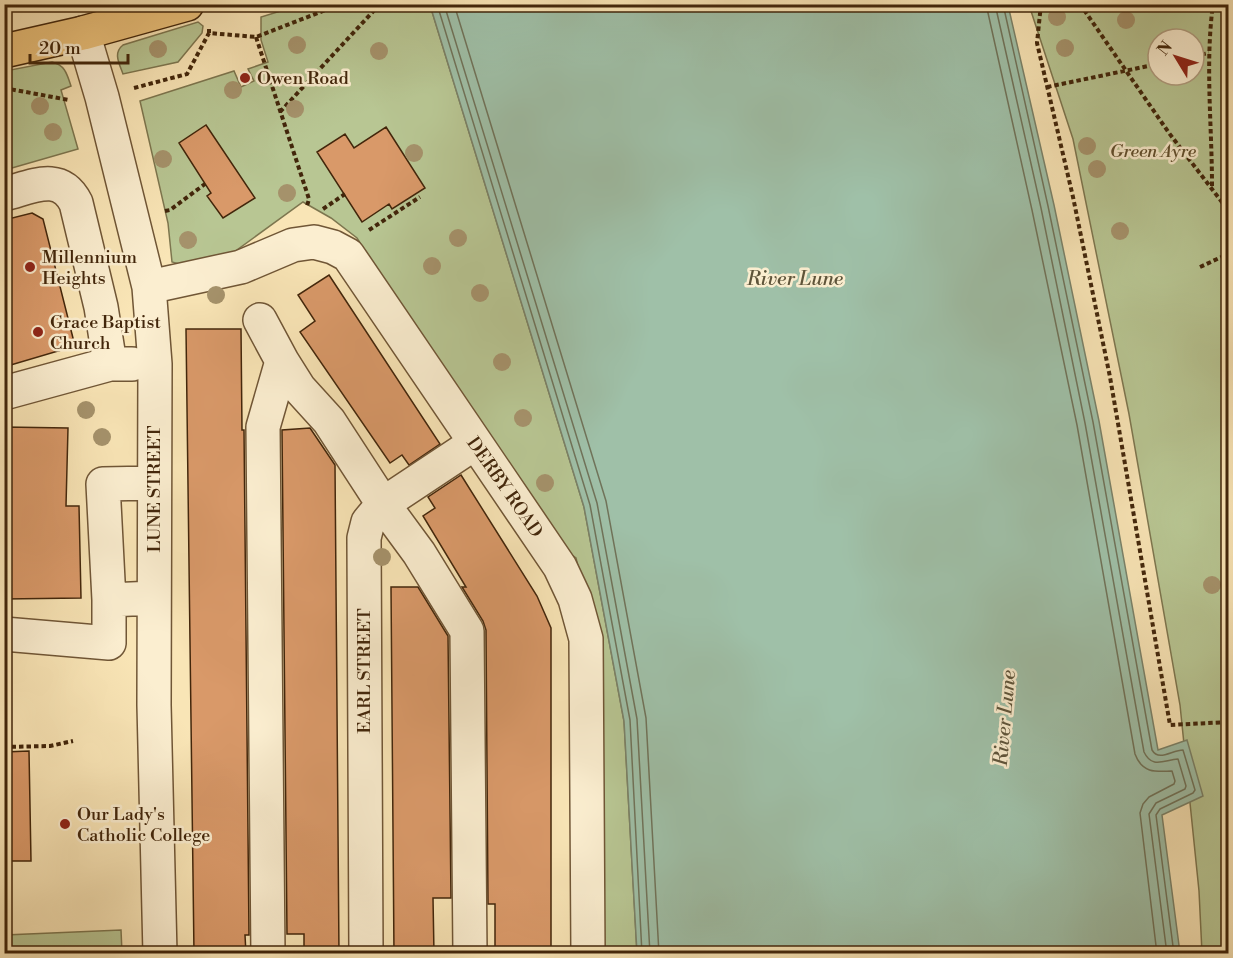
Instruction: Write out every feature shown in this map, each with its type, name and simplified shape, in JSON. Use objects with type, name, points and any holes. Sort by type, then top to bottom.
[{"type":"main road","points":[[4,51],[83,33],[198,15]]},
{"type":"street","name":"LUNE STREET","points":[[83,33],[102,97],[149,287],[155,364],[154,738],[160,954]]},
{"type":"street","points":[[4,194],[51,184],[62,185],[71,192],[78,210],[101,307],[110,364]]},
{"type":"street","points":[[78,210],[131,213]]},
{"type":"street","name":"DERBY ROAD","points":[[149,287],[241,267],[293,245],[314,242],[333,247],[348,255],[560,567],[575,599],[586,639],[588,954]]},
{"type":"street","points":[[261,320],[299,388],[329,421],[418,553],[467,631],[470,954]]},
{"type":"street","points":[[268,954],[263,427],[282,360]]},
{"type":"street","points":[[4,393],[110,364],[155,364]]},
{"type":"street","name":"EARL STREET","points":[[366,954],[364,538],[368,522],[383,504],[475,443]]},
{"type":"street","points":[[4,634],[109,643],[110,600],[103,483],[154,483]]},
{"type":"street","points":[[110,600],[154,598]]},
{"type":"path","points":[[209,33],[255,37],[340,4]]},
{"type":"path","points":[[280,111],[380,4]]},
{"type":"path","points":[[1041,4],[1037,43],[1073,197],[1110,377],[1170,725],[1228,722]]},
{"type":"path","points":[[1080,4],[1169,133],[1228,210]]},
{"type":"path","points":[[1212,187],[1209,53],[1213,4]]},
{"type":"path","points":[[198,15],[209,33]]},
{"type":"path","points":[[127,90],[187,74],[209,33]]},
{"type":"path","points":[[255,37],[309,199],[307,206]]},
{"type":"path","points":[[1047,87],[1146,67]]},
{"type":"path","points":[[4,88],[70,100]]},
{"type":"path","points":[[131,213],[170,210],[205,184]]},
{"type":"path","points":[[315,213],[345,194]]},
{"type":"path","points":[[367,231],[420,197]]},
{"type":"path","points":[[1200,267],[1228,254]]},
{"type":"path","points":[[4,747],[50,746],[73,741]]},
{"type":"green space","points":[[300,5],[430,5],[584,507],[624,721],[637,953],[601,953],[591,624],[576,558],[552,541],[357,238],[331,218],[303,202],[234,252],[179,264],[172,262],[168,223],[140,101],[234,71],[241,87],[254,81],[248,69],[268,62],[261,40],[261,17]]},
{"type":"green space","name":"Green Ayre","points":[[1029,5],[1228,5],[1228,953],[1202,953],[1199,891],[1180,705],[1129,414],[1073,139]]},
{"type":"green space","points":[[198,22],[203,26],[202,33],[178,62],[123,74],[118,51],[123,45]]},
{"type":"green space","points":[[52,62],[63,68],[71,86],[61,90],[78,149],[5,170],[5,71]]},
{"type":"green space","points":[[121,930],[122,953],[5,953],[5,935]]},
{"type":"water","name":"River Lune","points":[[430,5],[1008,5],[1054,205],[1099,421],[1158,750],[1187,740],[1203,796],[1162,815],[1180,953],[637,953],[624,721],[584,507]]},
{"type":"building","points":[[206,125],[255,198],[223,218],[207,196],[211,193],[179,143]]},
{"type":"building","points":[[386,127],[425,188],[392,209],[389,204],[362,222],[317,152],[345,134],[354,148]]},
{"type":"building","points":[[32,213],[43,219],[75,346],[4,367],[4,220]]},
{"type":"building","points":[[329,275],[440,444],[409,465],[402,455],[390,463],[300,332],[315,321],[298,295]]},
{"type":"building","points":[[186,329],[241,329],[249,935],[245,935],[246,954],[194,954]]},
{"type":"building","points":[[4,427],[68,428],[66,506],[79,506],[81,598],[4,599]]},
{"type":"building","points":[[310,428],[335,465],[339,954],[304,954],[304,934],[287,934],[282,430]]},
{"type":"building","points":[[461,475],[537,596],[551,628],[551,954],[511,954],[511,949],[495,949],[495,904],[488,904],[486,630],[462,587],[466,587],[423,516],[435,508],[428,497]]},
{"type":"building","points":[[391,587],[418,587],[448,636],[451,898],[433,898],[434,954],[394,954]]},
{"type":"building","points":[[29,751],[31,861],[4,861],[4,752]]},
{"type":"place","name":"Owen Road","points":[[245,78]]},
{"type":"place","name":"Millennium Heights","points":[[30,267]]},
{"type":"place","name":"Grace Baptist Church","points":[[38,332]]},
{"type":"place","name":"Our Lady's Catholic College","points":[[65,824]]}]
